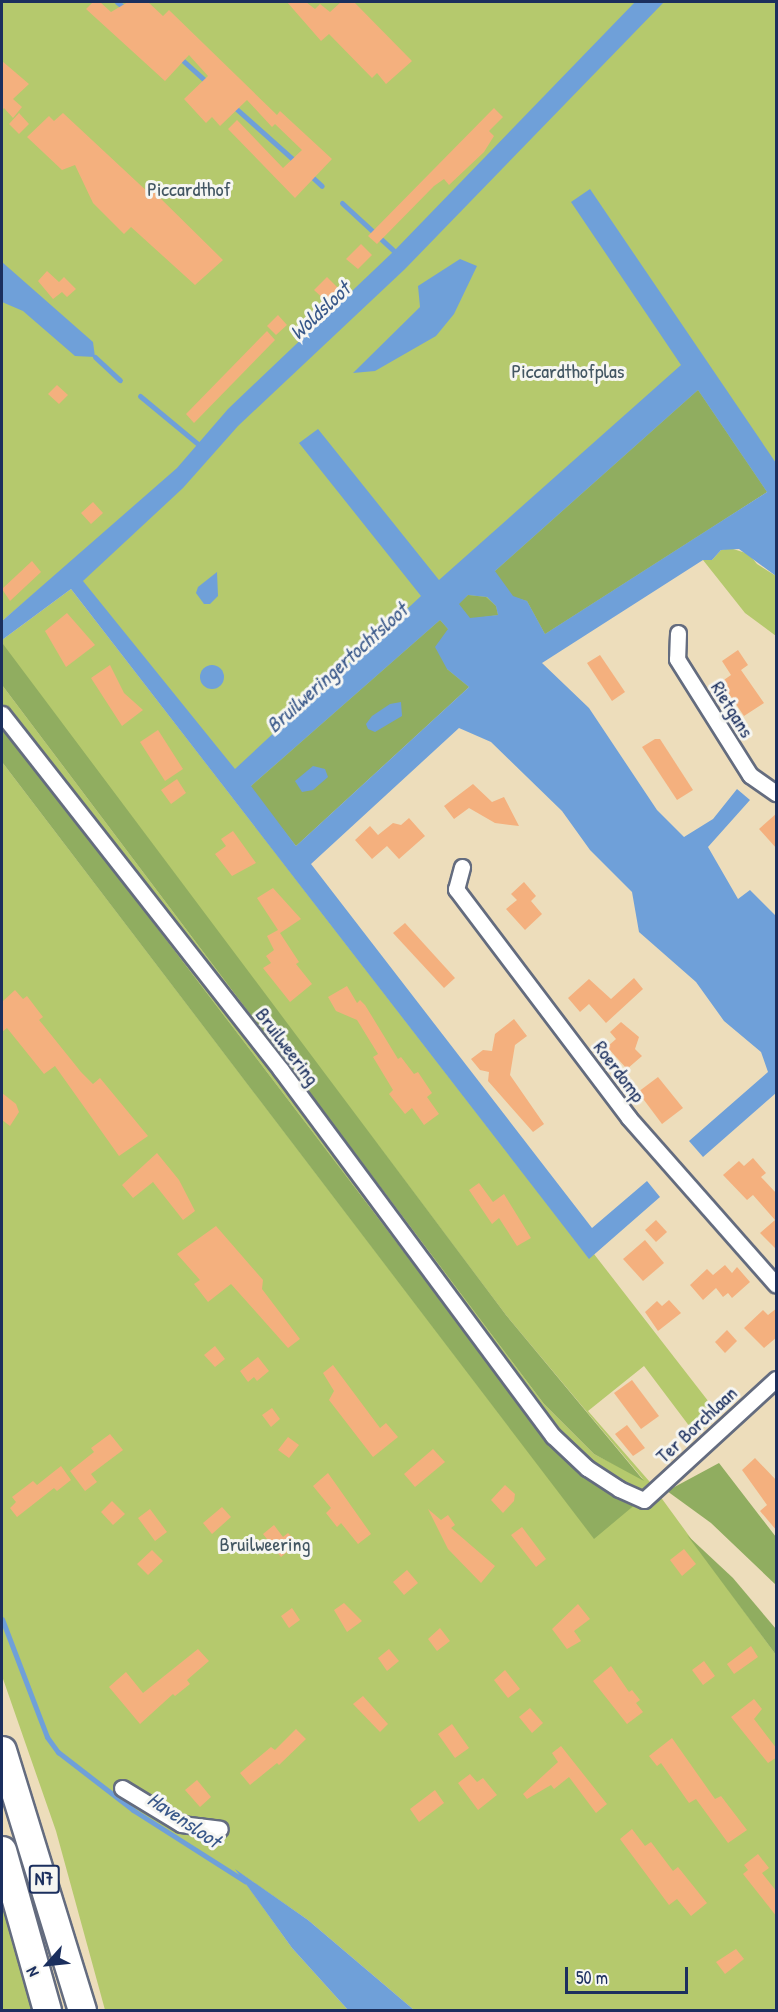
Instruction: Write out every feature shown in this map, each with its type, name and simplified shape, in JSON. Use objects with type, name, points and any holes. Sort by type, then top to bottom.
[{"type":"highway","name":"N7","points":[[2,1750],[82,2010]]},
{"type":"highway","name":"N7","points":[[2,1850],[47,2010]]},
{"type":"street","name":"Rietgans","points":[[678,633],[677,659],[750,775],[777,793]]},
{"type":"street","name":"Bruilweering","points":[[2,714],[281,1070],[553,1436],[588,1468],[619,1489],[644,1500]]},
{"type":"street","name":"Roerdomp","points":[[462,867],[456,889],[629,1118],[777,1286]]},
{"type":"street","name":"Ter Borchlaan","points":[[644,1500],[777,1379]]},
{"type":"street","points":[[122,1788],[181,1824],[219,1829]]},
{"type":"green space","name":"Piccardthofplas","points":[[2,2],[776,2],[776,486],[469,687],[296,846],[68,565],[2,621]]},
{"type":"green space","points":[[698,390],[767,492],[545,634],[527,601],[513,597],[494,572]]},
{"type":"green space","points":[[730,548],[749,554],[757,564],[776,576],[776,636],[745,613],[703,560],[712,560],[721,550]]},
{"type":"green space","name":"Bruilweering","points":[[71,589],[589,1258],[594,1254],[719,1415],[696,1435],[644,1366],[588,1411],[649,1481],[776,1655],[776,2010],[414,2010],[308,1920],[237,1871],[292,1948],[348,2010],[105,2010],[56,1831],[2,1676],[2,762],[594,1538],[535,1424],[2,724],[2,685],[544,1404],[594,1454],[643,1479],[506,1315],[2,646],[2,640]]},
{"type":"green space","points":[[468,595],[486,597],[496,606],[498,615],[470,619],[458,604]]},
{"type":"green space","points":[[440,620],[448,629],[447,669],[469,687],[296,846],[250,787]]},
{"type":"green space","points":[[3,644],[506,1315],[644,1481],[594,1454],[544,1404],[2,685]]},
{"type":"green space","points":[[2,724],[535,1424],[637,1503],[594,1539],[2,762]]},
{"type":"green space","points":[[719,1463],[776,1537],[776,1585],[711,1523],[667,1491]]},
{"type":"green space","points":[[687,1535],[733,1578],[776,1629],[776,1655]]},
{"type":"green space","points":[[2,1888],[37,2010],[2,2010]]},
{"type":"water","points":[[635,2],[664,2],[405,269],[238,426],[183,488],[83,581],[235,769],[421,596],[299,443],[318,429],[439,580],[681,365],[571,202],[590,189],[776,463],[776,576],[739,549],[721,550],[712,560],[703,560],[542,663],[589,708],[657,810],[684,837],[713,819],[737,789],[750,800],[708,847],[738,899],[750,890],[776,916],[776,1093],[703,1157],[689,1141],[768,1072],[761,1052],[724,1021],[696,982],[639,932],[632,892],[590,850],[562,811],[491,742],[459,728],[311,864],[592,1228],[647,1181],[660,1197],[589,1259],[71,589],[2,640],[2,621],[177,468],[228,409],[394,251]],"holes":[[[698,390],[767,492],[545,634],[527,601],[513,596],[495,571]],[[468,595],[487,597],[496,606],[498,615],[470,618],[459,604]],[[440,620],[448,629],[435,647],[447,669],[469,687],[296,846],[251,786]]]},
{"type":"water","points":[[460,259],[477,266],[454,314],[436,336],[375,371],[353,373],[420,307],[418,286]]},
{"type":"water","points":[[2,262],[93,342],[95,357],[75,356],[23,311],[2,302]]},
{"type":"water","points":[[217,572],[218,596],[210,604],[204,604],[196,593],[198,587]]},
{"type":"water","points":[[212,665],[217,666],[223,672],[223,682],[217,688],[212,689],[207,688],[201,682],[200,677],[201,672],[207,666]]},
{"type":"water","points":[[401,702],[402,716],[375,732],[368,729],[366,724],[372,716],[390,704]]},
{"type":"water","points":[[313,766],[325,769],[328,777],[313,790],[302,792],[295,781]]},
{"type":"water","points":[[235,1869],[308,1920],[414,2010],[348,2010],[292,1948]]},
{"type":"building","points":[[93,2],[100,2],[111,12],[128,2],[148,2],[163,16],[169,10],[277,115],[280,111],[332,159],[295,198],[228,129],[237,120],[283,168],[302,150],[275,124],[272,127],[247,100],[220,126],[212,117],[206,123],[184,99],[208,76],[189,55],[165,81],[86,9]]},
{"type":"building","points":[[287,2],[306,2],[315,9],[320,4],[330,12],[341,2],[354,2],[412,61],[386,84],[377,73],[372,78],[329,34],[321,41]]},
{"type":"building","points":[[2,61],[29,84],[13,99],[22,107],[13,118],[4,108],[2,110]]},
{"type":"building","points":[[494,108],[503,117],[489,131],[494,136],[484,152],[449,185],[444,179],[434,186],[377,244],[368,236]]},
{"type":"building","points":[[19,113],[29,124],[19,134],[9,124]]},
{"type":"building","points":[[63,113],[151,195],[154,192],[223,260],[195,285],[131,227],[124,234],[93,203],[75,165],[62,170],[27,137],[49,116],[54,121]]},
{"type":"building","points":[[361,244],[372,255],[358,269],[346,259]]},
{"type":"building","points":[[47,271],[59,282],[64,277],[76,289],[67,297],[62,292],[53,299],[38,281]]},
{"type":"building","points":[[327,277],[339,289],[327,302],[314,290]]},
{"type":"building","points":[[278,315],[287,325],[276,335],[267,326]]},
{"type":"building","points":[[267,331],[275,340],[194,423],[186,414]]},
{"type":"building","points":[[57,385],[68,395],[59,404],[48,394]]},
{"type":"building","points":[[93,502],[103,513],[91,524],[81,513]]},
{"type":"building","points":[[32,561],[41,572],[10,601],[2,589]]},
{"type":"building","points":[[67,613],[95,645],[66,667],[45,631]]},
{"type":"building","points":[[738,650],[748,665],[741,670],[764,703],[744,716],[721,682],[731,675],[722,661]]},
{"type":"building","points":[[600,655],[625,692],[612,701],[587,663]]},
{"type":"building","points":[[110,665],[124,693],[143,710],[122,726],[91,678]]},
{"type":"building","points":[[158,730],[183,769],[165,781],[140,742]]},
{"type":"building","points":[[655,739],[660,739],[693,790],[677,800],[642,747]]},
{"type":"building","points":[[177,779],[186,793],[171,804],[161,790]]},
{"type":"building","points":[[473,784],[492,802],[504,797],[519,826],[495,823],[469,808],[454,819],[444,806]]},
{"type":"building","points":[[777,813],[777,849],[759,829]]},
{"type":"building","points":[[409,818],[425,836],[399,859],[387,846],[372,859],[355,840],[370,826],[378,835],[393,823],[401,825]]},
{"type":"building","points":[[233,831],[256,863],[232,876],[215,854],[226,846],[221,839]]},
{"type":"building","points":[[524,882],[536,896],[531,901],[542,914],[525,930],[506,909],[517,900],[511,894]]},
{"type":"building","points":[[273,888],[301,919],[280,933],[299,962],[296,964],[312,984],[290,1002],[263,968],[271,963],[266,956],[274,950],[267,936],[278,930],[257,898]]},
{"type":"building","points":[[405,923],[455,978],[444,988],[393,933]]},
{"type":"building","points":[[634,978],[643,989],[606,1023],[589,1004],[580,1012],[568,998],[589,979],[611,999]]},
{"type":"building","points":[[347,986],[357,1003],[360,1000],[365,1005],[398,1059],[401,1057],[414,1074],[418,1072],[432,1093],[427,1097],[439,1114],[424,1125],[412,1108],[405,1114],[389,1094],[393,1090],[373,1057],[378,1054],[357,1020],[336,1011],[328,997]]},
{"type":"building","points":[[15,990],[23,999],[27,996],[43,1017],[39,1020],[81,1072],[93,1084],[100,1078],[148,1136],[119,1156],[55,1066],[44,1074],[7,1028],[2,1032],[2,1002]]},
{"type":"building","points":[[514,1019],[527,1036],[515,1045],[510,1075],[544,1124],[533,1132],[488,1081],[489,1072],[480,1070],[471,1059],[483,1050],[492,1051],[495,1034]]},
{"type":"building","points":[[621,1022],[639,1037],[635,1049],[642,1056],[627,1069],[607,1047],[616,1039],[610,1032]]},
{"type":"building","points":[[658,1077],[683,1108],[662,1124],[638,1092]]},
{"type":"building","points":[[2,1093],[16,1104],[19,1112],[10,1126],[2,1120]]},
{"type":"building","points":[[157,1153],[179,1180],[195,1211],[183,1220],[153,1182],[133,1198],[122,1185]]},
{"type":"building","points":[[753,1158],[766,1173],[761,1177],[777,1194],[777,1250],[760,1233],[775,1220],[753,1195],[747,1200],[723,1175],[739,1161],[744,1166]]},
{"type":"building","points":[[479,1183],[493,1202],[504,1194],[531,1238],[517,1246],[499,1218],[492,1224],[469,1190]]},
{"type":"building","points":[[656,1220],[667,1232],[656,1242],[645,1230]]},
{"type":"building","points":[[216,1226],[263,1280],[262,1289],[300,1339],[288,1348],[231,1284],[208,1302],[194,1284],[200,1280],[177,1254]]},
{"type":"building","points":[[645,1240],[664,1263],[643,1281],[623,1259]]},
{"type":"building","points":[[725,1265],[732,1273],[737,1267],[750,1282],[732,1298],[728,1293],[723,1297],[716,1288],[703,1300],[690,1285],[707,1269],[713,1275]]},
{"type":"building","points":[[669,1300],[681,1313],[658,1331],[645,1312],[657,1301],[662,1306]]},
{"type":"building","points":[[777,1308],[777,1337],[764,1348],[744,1328],[763,1310],[768,1315]]},
{"type":"building","points":[[727,1330],[737,1341],[725,1353],[715,1342]]},
{"type":"building","points":[[215,1346],[225,1359],[215,1367],[204,1355]]},
{"type":"building","points":[[258,1357],[269,1371],[257,1381],[254,1377],[248,1382],[240,1371]]},
{"type":"building","points":[[333,1365],[380,1428],[386,1423],[398,1437],[373,1457],[329,1400],[334,1391],[323,1373]]},
{"type":"building","points":[[632,1380],[659,1416],[641,1429],[614,1393]]},
{"type":"building","points":[[272,1408],[280,1419],[271,1427],[262,1415]]},
{"type":"building","points":[[627,1425],[645,1448],[633,1456],[615,1434]]},
{"type":"building","points":[[110,1434],[123,1450],[91,1474],[97,1482],[85,1491],[70,1471],[94,1452],[91,1448]]},
{"type":"building","points":[[288,1437],[299,1445],[289,1458],[278,1450]]},
{"type":"building","points":[[433,1449],[445,1462],[415,1487],[404,1474]]},
{"type":"building","points":[[755,1458],[777,1481],[777,1531],[760,1511],[767,1505],[742,1470]]},
{"type":"building","points":[[61,1466],[71,1480],[57,1491],[54,1488],[17,1517],[10,1508],[16,1502],[12,1497],[33,1481],[37,1485]]},
{"type":"building","points":[[328,1473],[371,1534],[358,1544],[341,1523],[337,1527],[326,1513],[331,1508],[313,1486]]},
{"type":"building","points":[[505,1485],[515,1494],[514,1501],[503,1513],[491,1500]]},
{"type":"building","points":[[112,1501],[125,1514],[113,1525],[101,1512]]},
{"type":"building","points":[[222,1507],[231,1517],[212,1534],[203,1523]]},
{"type":"building","points":[[150,1509],[167,1532],[155,1541],[138,1518]]},
{"type":"building","points":[[428,1509],[441,1520],[448,1515],[455,1525],[451,1528],[495,1566],[481,1583],[448,1549]]},
{"type":"building","points":[[274,1525],[283,1537],[288,1533],[298,1543],[281,1557],[263,1534]]},
{"type":"building","points":[[522,1527],[546,1559],[536,1567],[511,1535]]},
{"type":"building","points":[[684,1549],[696,1564],[682,1576],[670,1560]]},
{"type":"building","points":[[152,1550],[163,1561],[148,1575],[137,1564]]},
{"type":"building","points":[[407,1570],[418,1583],[404,1595],[393,1582]]},
{"type":"building","points":[[344,1603],[362,1621],[347,1632],[334,1610]]},
{"type":"building","points":[[578,1604],[590,1619],[574,1631],[581,1641],[567,1649],[552,1629]]},
{"type":"building","points":[[292,1608],[300,1620],[289,1628],[281,1616]]},
{"type":"building","points":[[440,1628],[450,1641],[437,1651],[428,1639]]},
{"type":"building","points":[[751,1646],[758,1657],[734,1674],[727,1664]]},
{"type":"building","points":[[198,1649],[209,1661],[187,1680],[190,1684],[175,1696],[173,1694],[140,1724],[109,1687],[126,1672],[143,1693]]},
{"type":"building","points":[[389,1649],[399,1661],[387,1671],[378,1658]]},
{"type":"building","points":[[704,1661],[715,1676],[703,1685],[692,1670]]},
{"type":"building","points":[[611,1666],[629,1692],[632,1690],[640,1700],[636,1703],[643,1712],[627,1724],[593,1681]]},
{"type":"building","points":[[505,1670],[520,1689],[508,1698],[494,1680]]},
{"type":"building","points":[[363,1696],[388,1724],[380,1732],[353,1704]]},
{"type":"building","points":[[754,1699],[762,1709],[754,1719],[777,1749],[777,1757],[768,1763],[731,1717]]},
{"type":"building","points":[[530,1708],[543,1723],[532,1733],[519,1717]]},
{"type":"building","points":[[452,1724],[469,1748],[455,1758],[438,1734]]},
{"type":"building","points":[[296,1729],[306,1739],[279,1765],[277,1763],[250,1785],[240,1773],[271,1747],[275,1750]]},
{"type":"building","points":[[672,1738],[715,1799],[721,1796],[747,1830],[728,1843],[696,1799],[689,1803],[661,1763],[657,1766],[649,1756]]},
{"type":"building","points":[[561,1746],[607,1804],[596,1813],[569,1777],[554,1789],[551,1785],[527,1799],[523,1794],[558,1762],[552,1753]]},
{"type":"building","points":[[470,1774],[477,1782],[483,1778],[497,1795],[478,1810],[458,1783]]},
{"type":"building","points":[[197,1780],[211,1797],[200,1807],[185,1790]]},
{"type":"building","points":[[435,1790],[444,1803],[419,1822],[410,1809]]},
{"type":"building","points":[[632,1829],[645,1846],[651,1842],[673,1871],[678,1867],[707,1903],[691,1916],[677,1899],[669,1905],[620,1839]]},
{"type":"building","points":[[758,1854],[769,1868],[762,1873],[777,1892],[777,1917],[743,1874],[748,1870],[744,1865]]},
{"type":"building","points":[[736,1949],[744,1959],[725,1974],[716,1962]]},
{"type":"waterway","points":[[117,2],[127,10]]},
{"type":"waterway","points":[[179,57],[210,85]]},
{"type":"waterway","points":[[232,105],[297,163]]},
{"type":"waterway","points":[[310,175],[322,186]]},
{"type":"waterway","points":[[342,203],[394,251]]},
{"type":"waterway","points":[[95,357],[120,380]]},
{"type":"waterway","points":[[140,396],[198,444]]},
{"type":"waterway","name":"Havensloot","points":[[2,1619],[47,1737],[58,1752],[133,1810],[245,1881]]},
{"type":"park label","name":"Piccardthof","points":[[189,188]]},
{"type":"water label","name":"Woldsloot","points":[[320,311]]},
{"type":"water label","name":"Bruilweringertochtsloot","points":[[337,668]]}]
